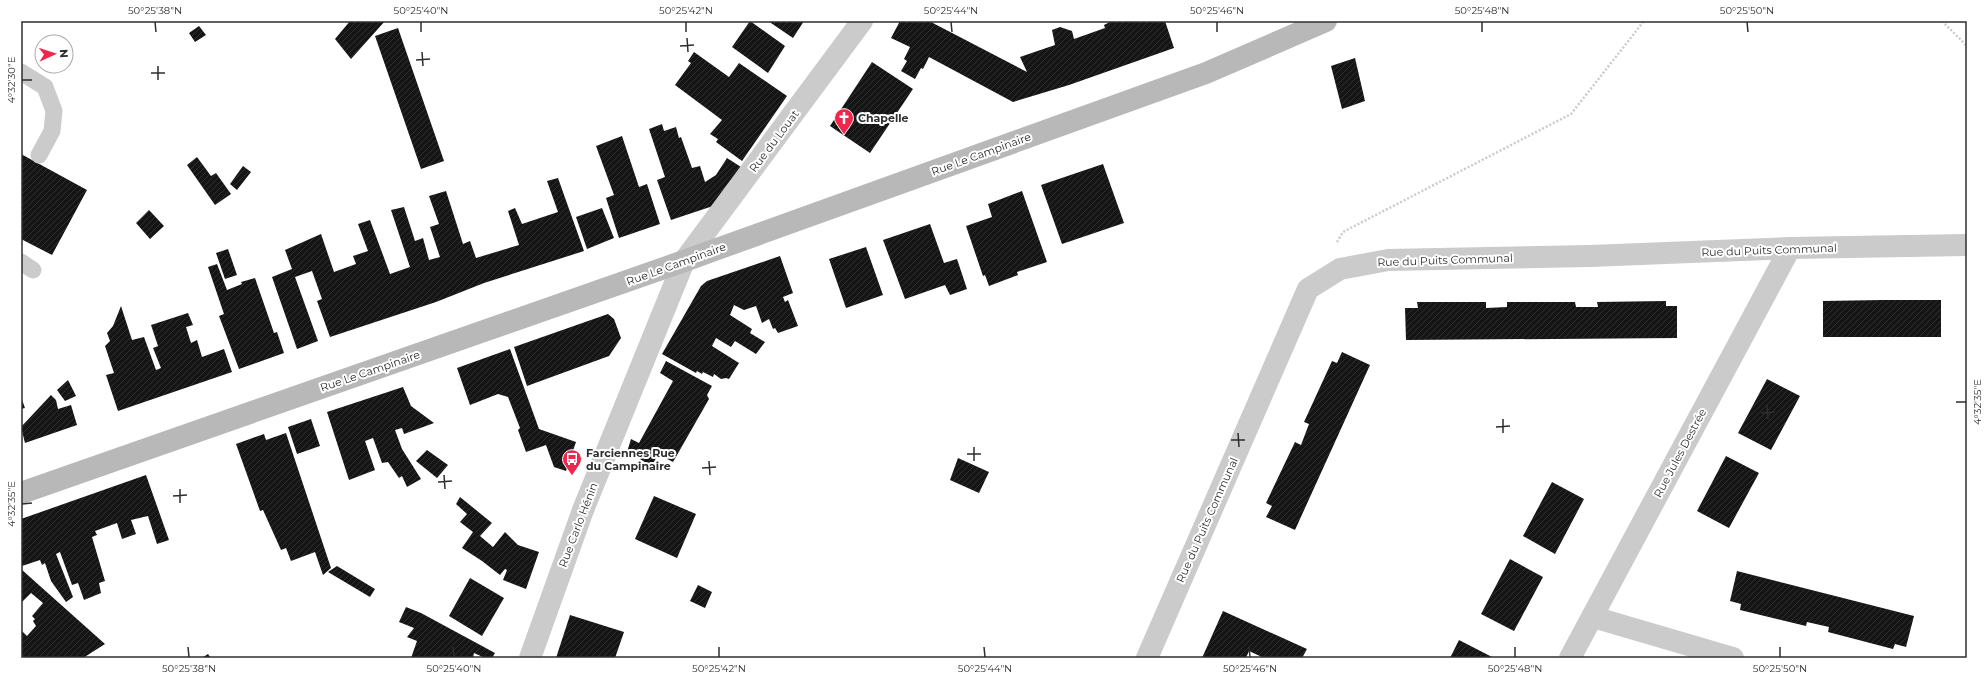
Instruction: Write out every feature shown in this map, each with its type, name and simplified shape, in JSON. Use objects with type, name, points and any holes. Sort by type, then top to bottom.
[{"type":"main road","name":"Rue Le Campinaire","points":[[21,493],[684,261],[1206,73],[1326,21]]},
{"type":"street","name":"Rue du Louat","points":[[684,261],[862,21]]},
{"type":"street","name":"Rue du Puits Communal","points":[[1147,658],[1308,289],[1340,269],[1388,260],[1590,256],[1790,248],[1967,245]]},
{"type":"street","name":"Rue Jules Destrée","points":[[1570,658],[1790,248]]},
{"type":"street","name":"Rue Carlo Hénin","points":[[530,658],[583,510],[684,261]]},
{"type":"street","points":[[1593,617],[1733,658]]},
{"type":"lane","points":[[21,72],[45,87],[54,111],[52,131],[39,155]]},
{"type":"path","points":[[1336,245],[1343,232],[1571,114],[1644,21]]},
{"type":"path","points":[[1942,21],[1967,46]]},
{"type":"building","points":[[350,21],[385,21],[351,59],[335,39]]},
{"type":"building","points":[[750,21],[785,46],[768,73],[732,47]]},
{"type":"building","points":[[768,21],[804,21],[793,38]]},
{"type":"building","points":[[900,21],[929,21],[1027,72],[1020,57],[1055,45],[1052,30],[1060,27],[1072,31],[1074,39],[1105,28],[1104,25],[1112,21],[1165,21],[1174,48],[1069,85],[1013,102],[929,57],[923,69],[921,68],[915,79],[901,71],[907,61],[904,59],[910,47],[891,38]]},
{"type":"building","points":[[199,26],[206,35],[195,42],[189,33]]},
{"type":"building","points":[[398,28],[444,161],[421,169],[375,36]]},
{"type":"building","points":[[694,52],[729,77],[739,63],[787,96],[742,161],[716,142],[718,139],[710,134],[722,120],[675,85],[691,63],[688,61]]},
{"type":"building","points":[[1355,58],[1365,101],[1342,109],[1331,66]]},
{"type":"building","points":[[872,62],[913,89],[870,153],[830,126]]},
{"type":"building","points":[[662,124],[664,131],[676,127],[679,138],[681,137],[692,168],[700,166],[705,182],[716,175],[727,158],[741,167],[713,206],[671,220],[657,180],[665,177],[649,129]]},
{"type":"building","points":[[622,136],[639,187],[647,184],[660,224],[619,238],[606,198],[614,195],[596,146]]},
{"type":"building","points":[[21,154],[87,190],[52,255],[21,239]]},
{"type":"building","points":[[197,157],[211,176],[216,173],[231,194],[215,205],[187,165]]},
{"type":"building","points":[[1103,164],[1124,223],[1062,244],[1041,185]]},
{"type":"building","points":[[243,166],[251,172],[237,190],[230,184]]},
{"type":"building","points":[[558,178],[584,251],[484,283],[436,302],[330,337],[317,301],[322,299],[312,271],[295,277],[318,341],[297,349],[272,277],[292,269],[285,250],[321,234],[334,272],[356,264],[353,256],[368,251],[358,224],[370,220],[390,274],[410,267],[391,210],[404,207],[415,241],[423,238],[429,260],[440,257],[430,227],[439,224],[429,196],[446,191],[463,244],[470,241],[476,258],[519,245],[508,211],[515,208],[522,224],[558,212],[547,181]]},
{"type":"building","points":[[1022,191],[1047,262],[1017,272],[1018,275],[989,286],[985,275],[983,276],[966,226],[992,217],[988,204]]},
{"type":"building","points":[[602,208],[614,238],[587,249],[576,217]]},
{"type":"building","points":[[149,210],[164,226],[150,239],[136,223]]},
{"type":"building","points":[[930,224],[944,263],[957,259],[967,289],[950,295],[945,285],[905,299],[883,240]]},
{"type":"building","points":[[866,247],[883,295],[846,308],[829,259]]},
{"type":"building","points":[[228,249],[237,275],[225,279],[216,253]]},
{"type":"building","points":[[780,256],[793,293],[783,297],[785,302],[788,300],[798,326],[778,333],[775,328],[773,329],[769,319],[762,323],[756,306],[744,310],[734,305],[730,315],[752,329],[750,333],[765,342],[756,354],[735,341],[731,347],[716,338],[712,346],[739,363],[729,379],[721,379],[714,374],[713,377],[703,372],[702,374],[697,371],[696,373],[662,354],[701,286],[707,281]]},
{"type":"building","points":[[217,264],[227,290],[242,284],[241,282],[255,278],[274,333],[277,332],[284,353],[239,369],[219,316],[224,314],[208,267]]},
{"type":"building","points":[[1941,300],[1941,337],[1823,337],[1823,301]]},
{"type":"building","points":[[1666,301],[1666,306],[1677,306],[1677,338],[1406,340],[1405,308],[1418,308],[1417,302],[1486,302],[1486,308],[1507,307],[1507,302],[1575,302],[1576,307],[1598,307],[1597,302]]},
{"type":"building","points":[[121,306],[132,340],[144,337],[156,370],[161,368],[153,348],[158,346],[151,325],[188,313],[193,325],[186,327],[191,343],[197,340],[202,357],[224,349],[232,372],[118,411],[106,375],[114,373],[105,346],[110,341],[107,333],[113,326]]},
{"type":"building","points":[[608,314],[614,319],[621,338],[609,356],[527,386],[514,347]]},
{"type":"building","points":[[510,349],[539,429],[576,442],[566,471],[554,467],[546,445],[526,452],[518,430],[520,428],[508,397],[498,394],[470,405],[457,368]]},
{"type":"building","points":[[1342,352],[1370,365],[1295,530],[1266,517],[1272,506],[1266,503],[1295,442],[1301,445],[1309,424],[1304,422],[1332,361],[1337,363]]},
{"type":"building","points":[[666,361],[712,386],[707,395],[709,399],[673,462],[658,454],[652,466],[627,452],[631,439],[639,443],[673,381],[660,373]]},
{"type":"building","points":[[1767,379],[1800,396],[1771,450],[1738,433]]},
{"type":"building","points":[[68,380],[76,396],[65,401],[57,390]]},
{"type":"building","points":[[403,387],[411,406],[434,423],[404,434],[402,428],[395,430],[402,449],[421,479],[407,487],[402,476],[399,478],[388,462],[382,463],[373,438],[365,441],[375,470],[349,480],[327,412]]},
{"type":"building","points":[[51,395],[56,400],[58,409],[71,405],[77,425],[25,443],[21,427]]},
{"type":"building","points":[[21,397],[25,408],[21,409]]},
{"type":"building","points":[[311,419],[320,446],[297,454],[288,427]]},
{"type":"building","points":[[286,433],[331,568],[323,575],[315,552],[291,561],[286,548],[281,550],[263,510],[260,511],[236,444],[264,434],[266,440]]},
{"type":"building","points":[[427,450],[448,465],[437,478],[416,461]]},
{"type":"building","points":[[1726,456],[1759,473],[1729,528],[1697,511]]},
{"type":"building","points":[[958,458],[989,472],[979,493],[950,480]]},
{"type":"building","points":[[146,475],[169,540],[157,544],[148,516],[131,520],[136,534],[122,539],[117,523],[95,531],[97,535],[92,537],[105,581],[99,583],[101,593],[84,600],[78,583],[72,585],[60,552],[56,554],[73,597],[66,602],[51,581],[45,563],[42,565],[40,560],[22,566],[21,519]]},
{"type":"building","points":[[1552,482],[1584,499],[1555,554],[1523,536]]},
{"type":"building","points":[[654,496],[696,514],[677,558],[635,539]]},
{"type":"building","points":[[460,497],[492,523],[480,536],[493,547],[505,532],[518,545],[539,552],[526,589],[503,580],[507,570],[505,569],[500,575],[462,548],[473,532],[460,522],[467,514],[456,504]]},
{"type":"building","points":[[1510,559],[1543,577],[1514,631],[1481,614]]},
{"type":"building","points":[[337,566],[375,589],[370,597],[328,572]]},
{"type":"building","points":[[21,569],[105,644],[83,658],[24,658],[21,654],[21,630],[27,636],[36,626],[33,621],[35,619],[32,616],[43,603],[31,593],[21,603]]},
{"type":"building","points":[[1737,571],[1914,616],[1906,647],[1895,644],[1893,649],[1828,632],[1829,627],[1807,622],[1806,626],[1740,610],[1741,604],[1730,601]]},
{"type":"building","points":[[470,578],[504,598],[482,636],[449,616]]},
{"type":"building","points":[[698,585],[712,592],[705,608],[690,601]]},
{"type":"building","points":[[406,607],[421,613],[495,653],[492,658],[485,658],[474,653],[473,658],[411,658],[417,641],[407,637],[414,628],[399,622]]},
{"type":"building","points":[[1223,611],[1307,649],[1302,658],[1264,658],[1249,651],[1246,658],[1202,658]]},
{"type":"building","points":[[570,615],[624,632],[615,658],[556,658]]},
{"type":"building","points":[[1459,640],[1494,658],[1450,658]]},
{"type":"building","points":[[208,654],[211,658],[202,658]]},
{"type":"place","name":"Chapelle","points":[[844,135]]},
{"type":"place","name":"Farciennes Rue du Campinaire","points":[[572,476]]}]
